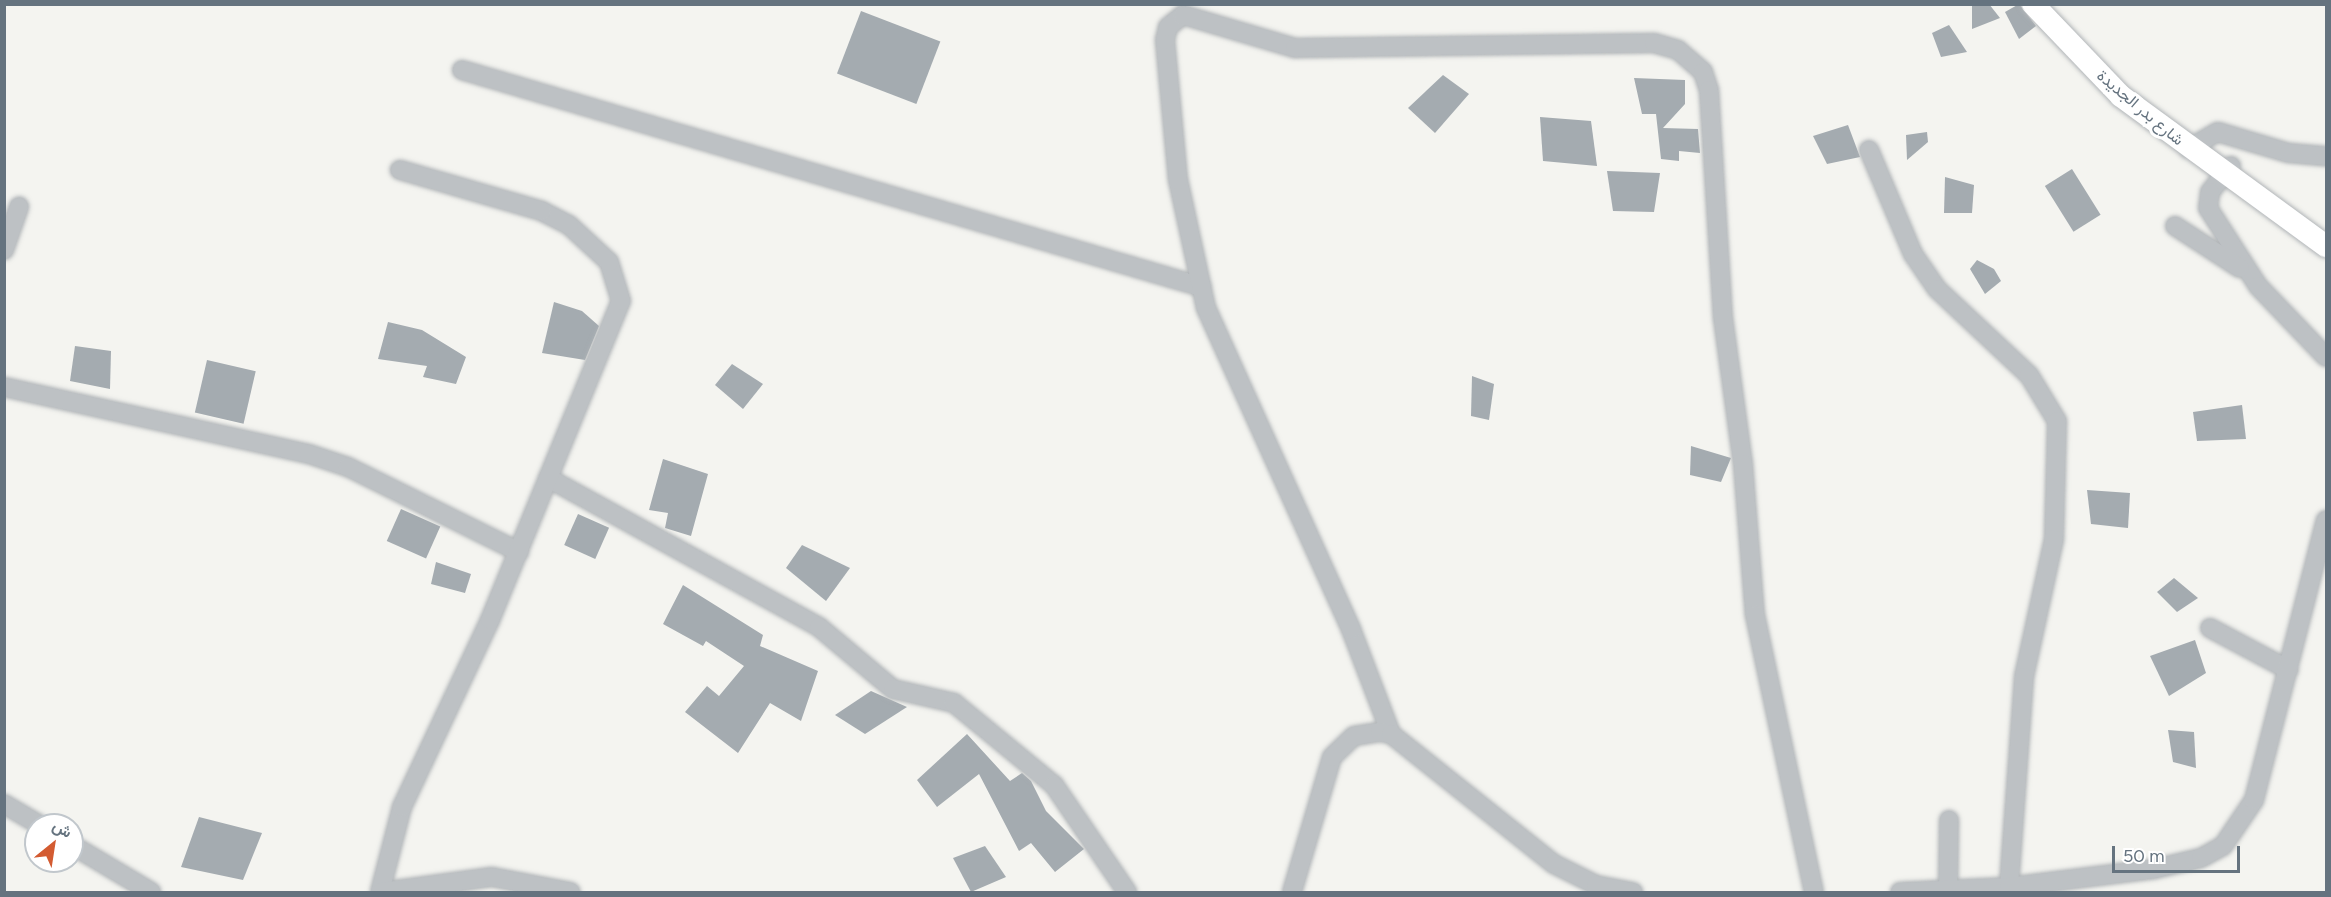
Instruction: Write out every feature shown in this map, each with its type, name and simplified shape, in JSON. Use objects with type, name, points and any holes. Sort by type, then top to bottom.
[{"type":"main road","name":"شارع بدر الجديدة","points":[[2033,4],[2121,96],[2227,170],[2326,246]]},
{"type":"main road","name":"شارع بدر الجديدة","points":[[2048,4],[2114,76],[2192,145]]},
{"type":"street","points":[[1632,892],[1613,891],[1529,848],[1390,734],[1202,287],[1178,180],[1165,40],[1168,27],[1183,15],[1295,48],[1618,40],[1654,43],[1692,59],[1709,90],[1723,318],[1743,464],[1755,615],[1814,892]]},
{"type":"street","points":[[462,70],[1202,287]]},
{"type":"street","points":[[2192,145],[2218,132],[2234,133],[2271,149],[2326,156]]},
{"type":"street","points":[[1869,150],[1913,254],[1937,289],[2029,375],[2057,421],[2054,539],[2024,677],[2009,887]]},
{"type":"street","points":[[400,170],[555,217],[600,252],[616,274],[618,314],[519,552],[402,807],[381,892],[492,877],[560,892]]},
{"type":"street","points":[[2227,170],[2210,192],[2208,208],[2258,286]]},
{"type":"street","points":[[4,250],[19,207]]},
{"type":"street","points":[[2175,226],[2212,246],[2258,286],[2326,357]]},
{"type":"street","points":[[4,387],[309,454],[348,467],[519,552]]},
{"type":"street","points":[[548,478],[819,627],[892,689],[954,703],[1054,785],[1127,892]]},
{"type":"street","points":[[1900,892],[2009,887],[2180,865],[2223,846],[2252,806],[2326,520]]},
{"type":"street","points":[[2210,628],[2289,670]]},
{"type":"street","points":[[1292,892],[1332,757],[1354,736],[1390,734]]},
{"type":"street","points":[[4,804],[24,816]]},
{"type":"street","points":[[1948,820],[1957,891]]},
{"type":"street","points":[[84,852],[151,892]]},
{"type":"building","points":[[1972,4],[1989,4],[2000,18],[1972,29]]},
{"type":"building","points":[[2019,4],[2036,26],[2019,39],[2005,12]]},
{"type":"building","points":[[861,11],[940,41],[916,104],[837,74]]},
{"type":"building","points":[[1949,25],[1967,52],[1941,57],[1932,33]]},
{"type":"building","points":[[1443,75],[1469,94],[1435,133],[1408,108]]},
{"type":"building","points":[[1634,78],[1685,80],[1685,104],[1663,128],[1698,129],[1700,153],[1679,151],[1679,161],[1661,159],[1656,114],[1642,114]]},
{"type":"building","points":[[1540,117],[1591,121],[1597,166],[1543,161]]},
{"type":"building","points":[[1848,125],[1860,157],[1827,164],[1813,136]]},
{"type":"building","points":[[1927,132],[1928,142],[1907,160],[1906,135]]},
{"type":"building","points":[[2072,169],[2101,215],[2073,232],[2045,186]]},
{"type":"building","points":[[1607,171],[1660,173],[1654,212],[1613,211]]},
{"type":"building","points":[[1945,177],[1974,185],[1972,213],[1944,213]]},
{"type":"building","points":[[1977,260],[1994,269],[2001,281],[1985,294],[1970,269]]},
{"type":"building","points":[[554,302],[582,311],[599,326],[585,360],[542,353]]},
{"type":"building","points":[[388,322],[422,330],[466,357],[456,384],[423,377],[427,366],[378,359]]},
{"type":"building","points":[[75,346],[111,351],[110,389],[70,381]]},
{"type":"building","points":[[207,360],[256,371],[244,424],[195,413]]},
{"type":"building","points":[[732,364],[763,384],[743,409],[715,385]]},
{"type":"building","points":[[1472,376],[1494,384],[1489,420],[1471,416]]},
{"type":"building","points":[[2242,405],[2246,439],[2197,441],[2193,412]]},
{"type":"building","points":[[1691,446],[1731,458],[1721,482],[1690,475]]},
{"type":"building","points":[[663,459],[708,474],[691,536],[665,528],[668,513],[649,510]]},
{"type":"building","points":[[2087,490],[2130,493],[2128,528],[2091,524]]},
{"type":"building","points":[[401,509],[440,526],[426,558],[387,541]]},
{"type":"building","points":[[578,514],[609,528],[595,559],[564,545]]},
{"type":"building","points":[[802,545],[850,568],[826,601],[786,568]]},
{"type":"building","points":[[436,562],[471,574],[465,593],[431,584]]},
{"type":"building","points":[[2174,578],[2198,598],[2177,612],[2157,592]]},
{"type":"building","points":[[683,585],[763,635],[760,646],[818,671],[801,721],[770,703],[738,753],[685,712],[707,686],[719,696],[744,666],[706,641],[703,646],[663,624]]},
{"type":"building","points":[[2195,640],[2206,673],[2169,696],[2150,656]]},
{"type":"building","points":[[871,691],[907,707],[865,734],[835,715]]},
{"type":"building","points":[[2168,730],[2194,732],[2196,768],[2173,762]]},
{"type":"building","points":[[967,734],[1010,781],[1022,773],[1031,781],[1046,811],[1084,849],[1055,872],[1031,843],[1019,851],[979,774],[937,807],[917,780]]},
{"type":"building","points":[[199,817],[262,833],[243,880],[181,867]]},
{"type":"building","points":[[985,846],[1006,877],[971,892],[953,858]]}]
